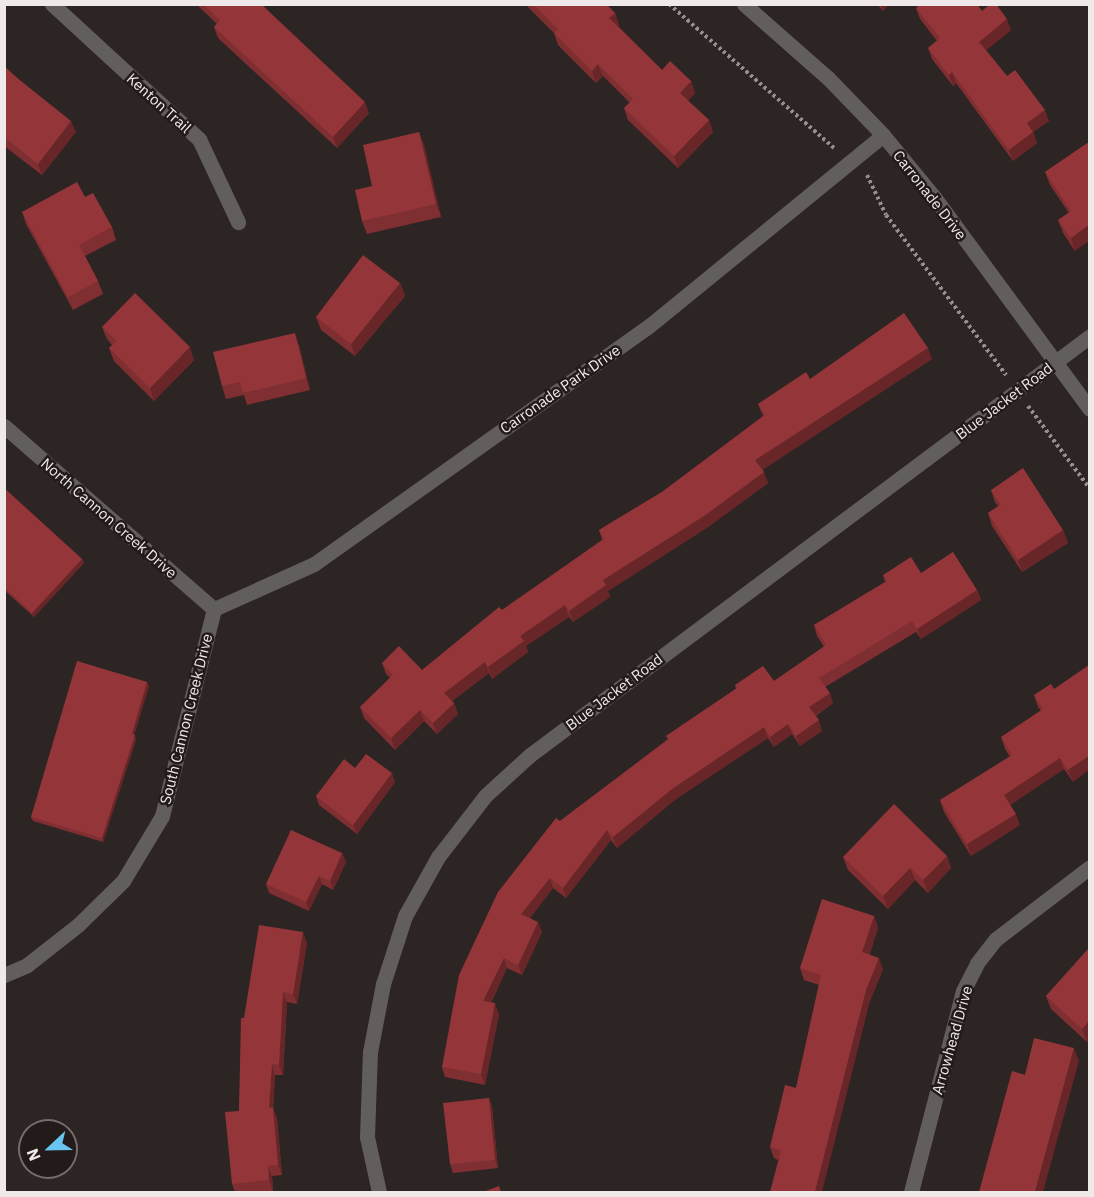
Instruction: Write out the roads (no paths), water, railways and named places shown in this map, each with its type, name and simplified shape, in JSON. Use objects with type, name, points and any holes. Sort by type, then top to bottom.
[{"type":"street","name":"Kenton Trail","points":[[52,4],[199,139],[238,222]]},
{"type":"street","name":"Carronade Drive","points":[[744,4],[828,78],[884,135],[934,197],[1089,409]]},
{"type":"street","name":"Carronade Park Drive","points":[[214,609],[314,564],[649,326],[884,135]]},
{"type":"street","name":"Blue Jacket Road","points":[[379,1192],[367,1137],[370,1052],[383,984],[405,916],[438,857],[486,795],[530,755],[1089,336]]},
{"type":"street","name":"North Cannon Creek Drive","points":[[4,426],[214,609]]},
{"type":"street","name":"South Cannon Creek Drive","points":[[4,975],[27,965],[78,925],[116,888],[162,816],[214,609]]},
{"type":"street","name":"Arrowhead Drive","points":[[911,1192],[963,991],[977,963],[996,939],[1089,867]]}]
